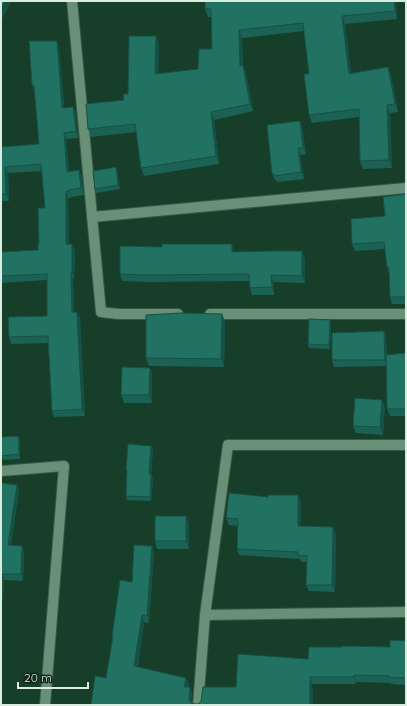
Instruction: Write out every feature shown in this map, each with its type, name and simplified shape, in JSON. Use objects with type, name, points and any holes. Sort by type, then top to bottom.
[{"type":"street","points":[[72,1],[101,312],[118,314],[406,314]]},
{"type":"street","points":[[92,217],[406,188]]},
{"type":"street","points":[[198,705],[205,615],[228,445],[406,445]]},
{"type":"street","points":[[1,471],[64,466],[45,705]]},
{"type":"street","points":[[205,615],[406,612]]},
{"type":"building","points":[[1,1],[5,1],[1,9]]},
{"type":"building","points":[[205,1],[394,1],[395,11],[342,16],[349,74],[388,67],[395,104],[387,105],[389,160],[360,161],[359,109],[309,115],[304,74],[309,74],[303,23],[239,30],[240,66],[243,65],[250,104],[211,112],[216,156],[141,168],[135,124],[88,129],[86,104],[124,100],[123,94],[128,94],[129,36],[156,36],[155,74],[198,69],[199,49],[212,49],[211,9],[205,9]]},
{"type":"building","points":[[29,41],[57,41],[62,108],[73,107],[76,131],[64,133],[67,172],[79,170],[81,188],[66,191],[66,244],[72,244],[72,312],[77,312],[82,409],[52,411],[48,336],[9,337],[8,317],[47,316],[47,274],[1,276],[1,252],[38,250],[38,208],[45,208],[41,164],[5,167],[6,194],[1,194],[1,147],[39,144],[34,85],[32,85]]},
{"type":"building","points":[[300,121],[303,148],[298,148],[301,172],[274,176],[274,174],[272,174],[267,125]]},
{"type":"building","points":[[116,167],[118,185],[95,189],[93,171]]},
{"type":"building","points":[[406,194],[406,297],[390,297],[389,267],[387,267],[384,242],[352,244],[351,219],[385,216],[383,197]]},
{"type":"building","points":[[162,244],[232,244],[232,252],[302,251],[302,276],[271,275],[272,287],[250,288],[249,274],[120,274],[120,246],[162,247]]},
{"type":"building","points":[[181,313],[222,314],[221,359],[146,358],[146,315]]},
{"type":"building","points":[[309,319],[330,320],[329,345],[308,344]]},
{"type":"building","points":[[384,331],[385,360],[332,360],[332,333]]},
{"type":"building","points":[[406,353],[406,409],[387,409],[386,355]]},
{"type":"building","points":[[122,367],[150,368],[149,395],[121,395]]},
{"type":"building","points":[[355,398],[382,400],[380,427],[353,426]]},
{"type":"building","points":[[18,436],[19,454],[1,456],[1,437]]},
{"type":"building","points":[[128,444],[151,446],[149,474],[151,474],[150,497],[126,496]]},
{"type":"building","points":[[1,483],[17,485],[8,545],[22,546],[21,574],[2,574],[1,585]]},
{"type":"building","points":[[229,493],[268,497],[268,495],[298,495],[298,526],[333,527],[332,585],[306,585],[307,556],[298,555],[298,552],[237,549],[238,519],[226,518]]},
{"type":"building","points":[[155,516],[186,516],[186,541],[155,541]]},
{"type":"building","points":[[134,545],[152,546],[147,616],[142,615],[134,666],[186,678],[184,687],[190,687],[189,700],[191,703],[198,704],[201,701],[203,687],[236,687],[238,654],[308,659],[309,647],[390,647],[390,640],[406,641],[406,678],[354,675],[354,677],[310,677],[310,705],[91,705],[95,676],[106,678],[120,580],[132,582]]}]
